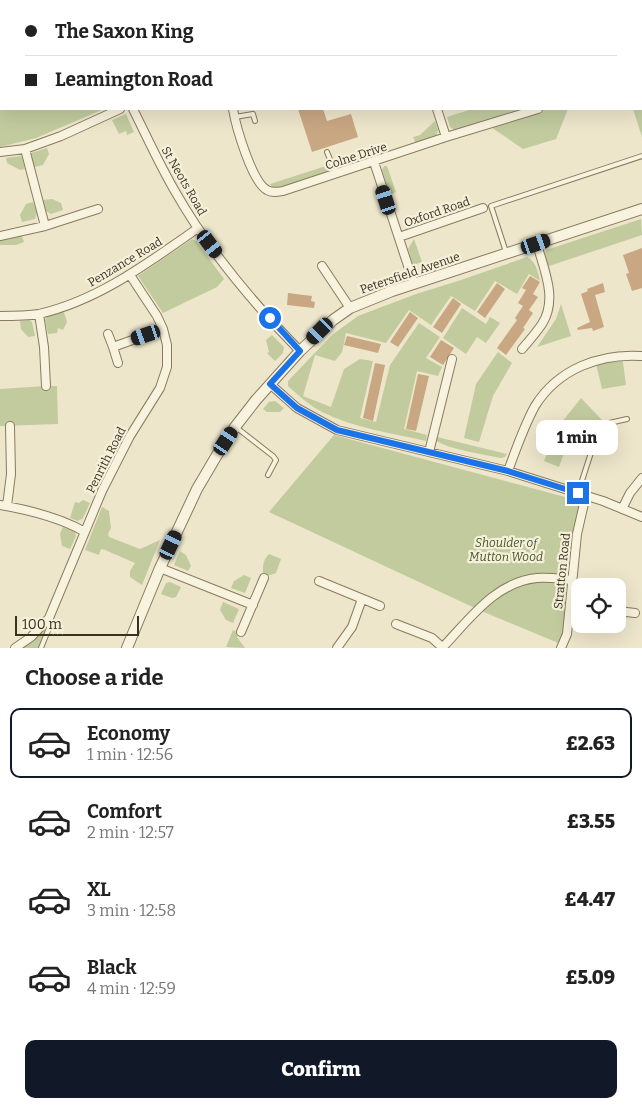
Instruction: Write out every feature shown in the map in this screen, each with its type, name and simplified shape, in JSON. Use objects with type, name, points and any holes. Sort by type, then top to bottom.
[{"type":"street","points":[[0,152],[25,149],[61,136],[118,110]]},
{"type":"street","name":"St Neots Road","points":[[134,110],[176,194],[198,228],[240,284],[300,351]]},
{"type":"street","name":"Colne Drive","points":[[233,110],[242,145],[259,181],[268,191],[283,191],[535,110]]},
{"type":"street","points":[[437,110],[446,137]]},
{"type":"street","points":[[25,149],[45,226]]},
{"type":"street","name":"Oxford Road","points":[[374,162],[414,284]]},
{"type":"street","name":"Oxford Road","points":[[398,237],[484,208]]},
{"type":"street","points":[[0,236],[45,226],[98,209]]},
{"type":"street","name":"Petersfield Avenue","points":[[127,648],[160,568],[197,489],[235,427],[270,384],[325,326],[350,308],[414,284],[642,210]]},
{"type":"street","name":"Penzance Road","points":[[0,316],[39,314],[80,301],[106,289],[198,228]]},
{"type":"street","points":[[522,349],[543,323],[549,307],[550,291],[536,244]]},
{"type":"street","points":[[322,266],[350,308]]},
{"type":"street","name":"Penrith Road","points":[[15,648],[31,637],[49,618],[102,491],[121,452],[160,388],[167,367],[167,345],[163,330],[157,316],[130,274]]},
{"type":"street","points":[[39,314],[44,347],[46,386]]},
{"type":"street","points":[[113,347],[163,330]]},
{"type":"street","points":[[108,334],[118,363]]},
{"type":"street","points":[[508,471],[522,434],[536,406],[556,382],[580,366],[598,358],[627,355],[642,356]]},
{"type":"street","points":[[429,452],[452,359]]},
{"type":"street","points":[[270,384],[297,408],[337,430],[508,471],[586,495],[642,517]]},
{"type":"street","points":[[10,426],[11,474],[4,506],[58,519],[85,532]]},
{"type":"street","points":[[622,509],[630,493],[642,478]]},
{"type":"street","name":"Stratton Road","points":[[572,578],[576,534],[586,495]]},
{"type":"street","points":[[160,568],[253,605]]},
{"type":"street","points":[[241,632],[264,578]]},
{"type":"street","points":[[396,624],[432,638],[442,648],[486,601],[505,587],[527,579],[571,580]]},
{"type":"street","points":[[319,581],[380,606]]},
{"type":"street","name":"Stratton Road","points":[[561,648],[567,634],[571,593]]},
{"type":"street","points":[[341,647],[352,627],[362,599]]},
{"type":"street","points":[[626,612],[635,613]]},
{"type":"lane","points":[[234,117],[253,114],[255,121]]},
{"type":"lane","points":[[327,152],[336,174]]},
{"type":"lane","points":[[507,254],[491,206],[642,156]]},
{"type":"lane","points":[[578,493],[598,432],[605,424],[627,419]]},
{"type":"lane","points":[[235,427],[276,460],[268,475]]},
{"type":"lane","points":[[41,648],[49,628],[49,618]]},
{"type":"green space","points":[[0,110],[102,110],[36,138],[0,147]]},
{"type":"green space","points":[[469,110],[519,110],[456,131],[450,127],[447,117]]},
{"type":"green space","points":[[535,110],[568,110],[556,139],[523,149],[488,125]]},
{"type":"green space","points":[[633,110],[642,110],[642,137]]},
{"type":"green space","points":[[126,114],[134,132],[127,135],[126,131],[119,134],[112,120]]},
{"type":"green space","points":[[435,121],[438,130],[436,137],[416,144],[413,137],[420,135]]},
{"type":"green space","points":[[47,148],[49,154],[43,165],[34,167],[31,153]]},
{"type":"green space","points":[[378,149],[378,156],[340,169],[335,163]]},
{"type":"green space","points":[[22,157],[25,169],[20,170],[7,163],[6,158]]},
{"type":"green space","points":[[329,165],[331,171],[279,188],[273,188],[270,184]]},
{"type":"green space","points":[[384,166],[387,166],[396,192],[390,195],[382,170]]},
{"type":"green space","points":[[52,199],[61,203],[63,210],[51,214],[46,211],[43,200]]},
{"type":"green space","points":[[33,202],[37,213],[35,219],[22,222],[20,215],[26,204]]},
{"type":"green space","points":[[641,219],[642,235],[549,266],[546,263],[544,257],[546,250]]},
{"type":"green space","points":[[20,231],[24,242],[16,245],[0,245],[0,236]]},
{"type":"green space","points":[[192,239],[196,241],[224,279],[217,287],[163,313],[138,276]]},
{"type":"green space","points":[[414,239],[422,262],[413,265],[408,249]]},
{"type":"green space","points":[[527,257],[535,264],[540,281],[529,274],[517,294],[495,281],[475,311],[451,296],[431,325],[409,310],[386,343],[346,333],[342,352],[335,361],[315,355],[303,396],[331,407],[344,369],[360,359],[373,361],[360,418],[376,422],[390,365],[419,323],[440,337],[426,358],[442,367],[438,376],[417,371],[404,429],[427,435],[426,441],[334,418],[300,397],[288,386],[288,381],[332,335],[358,316],[416,294]]},
{"type":"green space","points":[[561,304],[571,336],[537,347],[556,319]]},
{"type":"green space","points":[[462,308],[486,324],[490,317],[500,323],[486,343],[477,337],[466,354],[443,338]]},
{"type":"green space","points":[[64,312],[67,322],[63,330],[58,328],[57,333],[48,334],[45,320],[47,317]]},
{"type":"green space","points":[[29,320],[32,322],[35,336],[28,337],[21,329],[20,321]]},
{"type":"green space","points":[[272,335],[284,347],[283,353],[275,361],[267,353],[269,352],[266,340]]},
{"type":"green space","points":[[498,352],[512,363],[493,396],[479,442],[464,438],[476,384]]},
{"type":"green space","points":[[622,355],[626,385],[602,389],[595,360]]},
{"type":"green space","points":[[57,386],[58,424],[0,426],[0,389]]},
{"type":"green space","points":[[581,398],[602,420],[594,427],[590,437],[571,434],[559,467],[544,461],[558,427]]},
{"type":"green space","points":[[275,401],[284,408],[280,412],[267,412],[263,409],[269,402]]},
{"type":"green space","name":"Shoulder of Mutton Wood","points":[[334,435],[584,502],[573,578],[571,578],[563,645],[479,610],[269,512]]},
{"type":"green space","points":[[437,437],[507,454],[501,458],[467,451],[441,443],[436,440]]},
{"type":"green space","points":[[83,500],[90,503],[83,518],[78,521],[70,518],[75,502],[79,503]]},
{"type":"green space","points":[[102,507],[109,511],[111,528],[108,534],[109,537],[140,549],[160,540],[142,585],[130,577],[130,571],[135,563],[105,550],[101,549],[99,555],[85,550]]},
{"type":"green space","points":[[63,527],[75,532],[76,536],[70,549],[62,546],[60,534]]},
{"type":"green space","points":[[180,551],[186,555],[191,566],[188,571],[174,565]]},
{"type":"green space","points":[[269,554],[281,559],[276,573],[265,577],[263,576],[263,564]]},
{"type":"green space","points":[[244,575],[251,578],[245,593],[231,588],[234,581]]},
{"type":"green space","points":[[170,582],[181,587],[176,597],[172,598],[161,594],[166,583]]},
{"type":"green space","points":[[223,602],[239,609],[233,623],[226,620],[220,610]]},
{"type":"green space","points":[[49,618],[49,628],[41,648],[15,648]]},
{"type":"green space","points":[[233,630],[239,633],[237,637],[245,648],[226,647]]},
{"type":"building","points":[[298,110],[323,110],[327,121],[351,114],[358,137],[312,152]]},
{"type":"building","points":[[642,248],[642,288],[632,291],[626,274],[629,273],[623,255]]},
{"type":"building","points":[[530,276],[540,282],[533,294],[538,297],[529,310],[533,313],[523,328],[525,329],[506,355],[497,348],[517,320],[515,318],[523,306],[518,303],[526,290],[522,288]]},
{"type":"building","points":[[497,283],[505,289],[485,318],[477,312]]},
{"type":"building","points":[[603,283],[605,292],[595,295],[604,327],[593,331],[592,328],[578,330],[577,328],[590,322],[581,294],[588,291],[587,289]]},
{"type":"building","points":[[288,293],[312,296],[311,301],[315,302],[314,308],[287,305]]},
{"type":"building","points":[[453,298],[461,304],[442,333],[433,327]]},
{"type":"building","points":[[410,312],[418,318],[398,347],[390,342]]},
{"type":"building","points":[[347,336],[381,344],[378,353],[344,345]]},
{"type":"building","points":[[441,340],[454,348],[443,365],[430,357]]},
{"type":"building","points":[[375,363],[385,365],[373,421],[363,418]]},
{"type":"building","points":[[418,374],[429,376],[416,431],[406,429]]},
{"type":"route","points":[[270,318],[300,351],[270,384],[297,408],[324,424],[352,435],[508,471],[578,493]]}]
